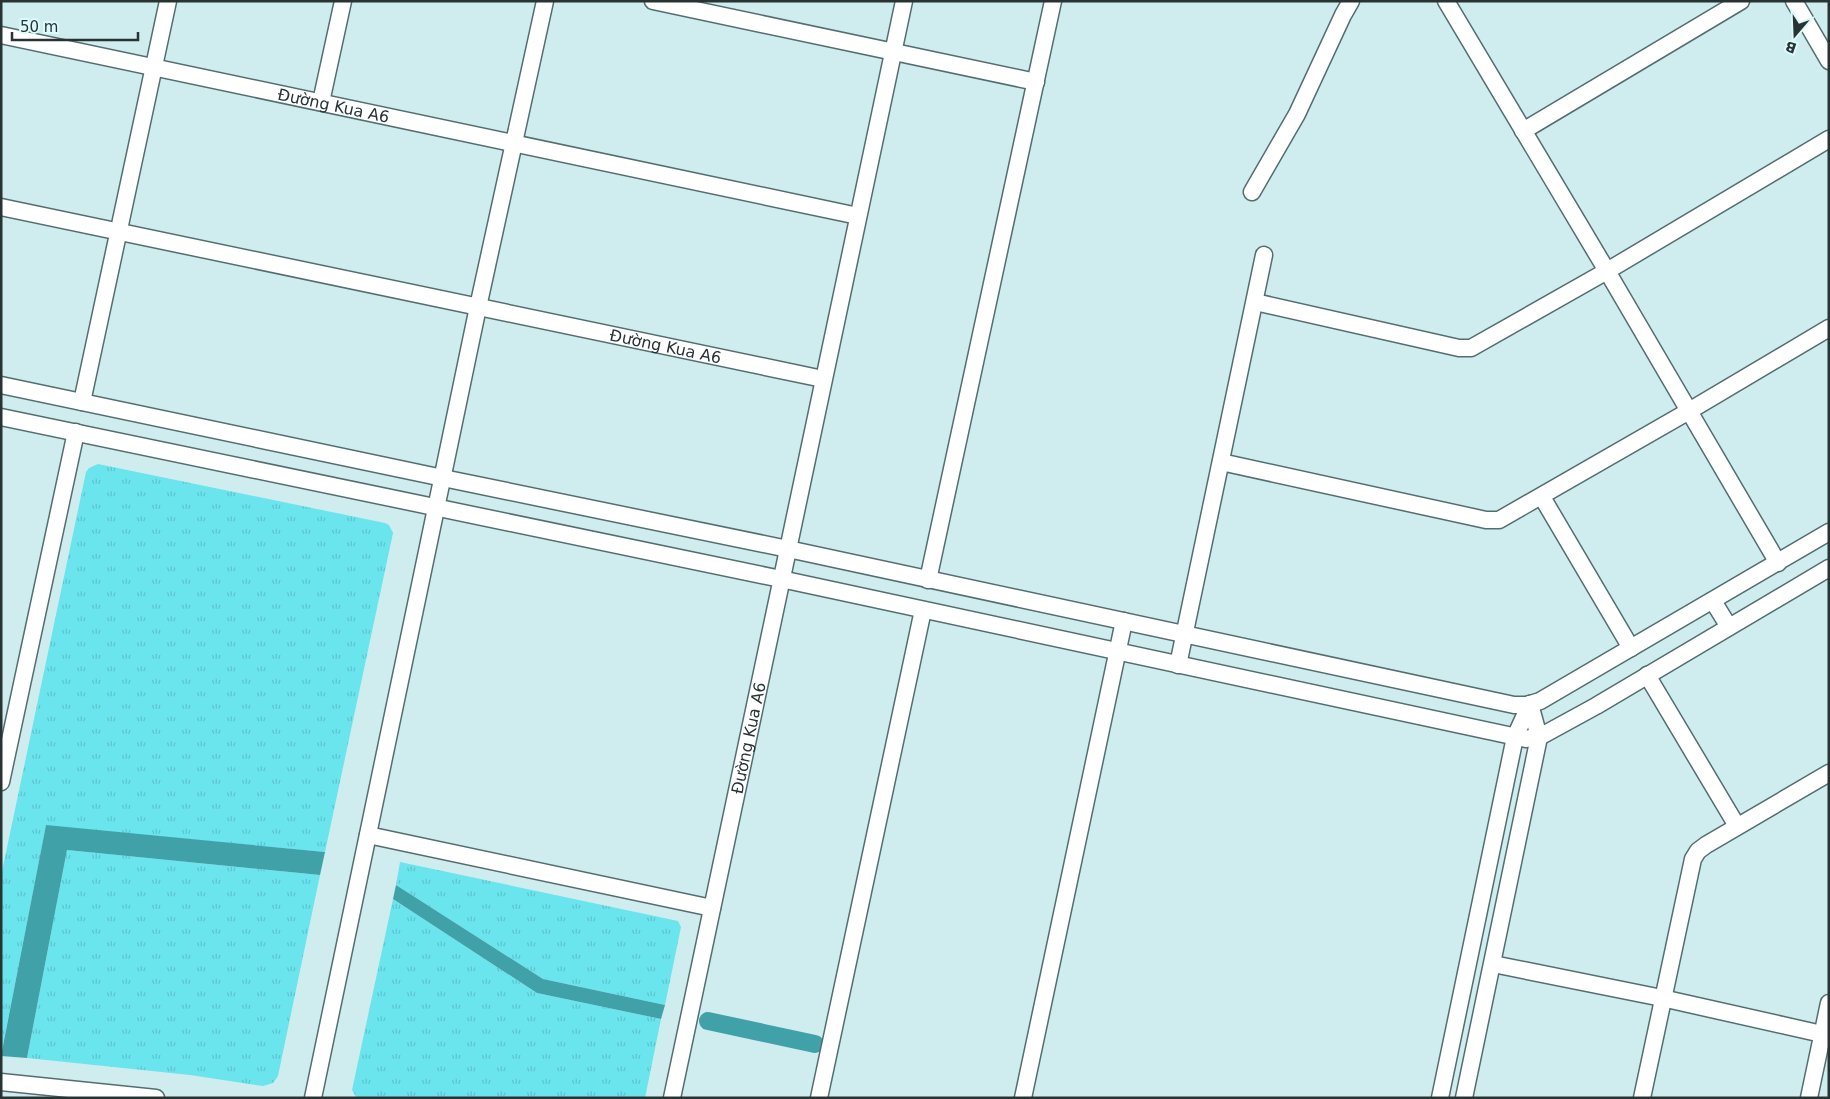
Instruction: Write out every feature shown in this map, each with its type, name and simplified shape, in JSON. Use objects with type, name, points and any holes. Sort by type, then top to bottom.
[{"type":"street","points":[[82,402],[168,1]]},
{"type":"street","points":[[322,102],[343,1]]},
{"type":"street","points":[[313,1098],[478,307],[545,1]]},
{"type":"street","points":[[653,1],[1036,82]]},
{"type":"street","name":"Đường Kua A6","points":[[672,1098],[904,1]]},
{"type":"street","points":[[928,580],[1053,1]]},
{"type":"street","points":[[1252,192],[1298,114],[1351,1]]},
{"type":"street","points":[[1446,1],[1778,563]]},
{"type":"street","points":[[1522,130],[1741,1]]},
{"type":"street","points":[[1794,1],[1829,61]]},
{"type":"street","name":"Đường Kua A6","points":[[1,35],[858,216]]},
{"type":"street","points":[[1254,302],[1465,349],[1477,346],[1829,139]]},
{"type":"street","name":"Đường Kua A6","points":[[1,207],[824,379]]},
{"type":"street","points":[[1178,665],[1264,255]]},
{"type":"street","points":[[1221,462],[1486,520],[1499,520],[1542,497],[1829,328]]},
{"type":"street","points":[[1,385],[788,549],[1514,705],[1540,701],[1829,532]]},
{"type":"street","points":[[1,417],[781,579],[1526,739],[1539,736],[1596,706],[1829,568]]},
{"type":"street","points":[[1,782],[4,758],[76,432]]},
{"type":"street","points":[[1542,497],[1631,648]]},
{"type":"street","points":[[1712,601],[1729,628]]},
{"type":"street","points":[[819,1098],[923,610]]},
{"type":"street","points":[[1023,1098],[1124,621]]},
{"type":"street","points":[[1647,676],[1737,826]]},
{"type":"street","points":[[1464,1098],[1539,736],[1530,704]]},
{"type":"street","points":[[1440,1098],[1515,737],[1530,704]]},
{"type":"street","points":[[1642,1098],[1693,860],[1698,851],[1737,826],[1829,773]]},
{"type":"street","points":[[368,835],[712,908]]},
{"type":"street","points":[[1493,964],[1662,998],[1822,1034]]},
{"type":"street","points":[[1809,1098],[1829,1003]]},
{"type":"street","points":[[1,1082],[156,1098]]},
{"type":"green space","points":[[98,464],[385,523],[389,525],[393,533],[325,852],[46,826],[1,1055],[1,876],[86,472],[89,468]]},
{"type":"green space","points":[[67,850],[320,875],[278,1076],[273,1083],[263,1086],[190,1075],[27,1058]]},
{"type":"green space","points":[[400,862],[678,921],[681,927],[665,1005],[543,979],[396,885]]},
{"type":"green space","points":[[393,899],[537,993],[661,1019],[645,1098],[356,1097],[352,1090]]},
{"type":"shaded area","points":[[46,825],[325,852],[320,875],[67,850],[27,1058],[1,1056]]},
{"type":"shaded area","points":[[396,885],[543,979],[665,1005],[661,1019],[537,993],[393,899]]},
{"type":"waterway","points":[[708,1021],[815,1044]]}]
